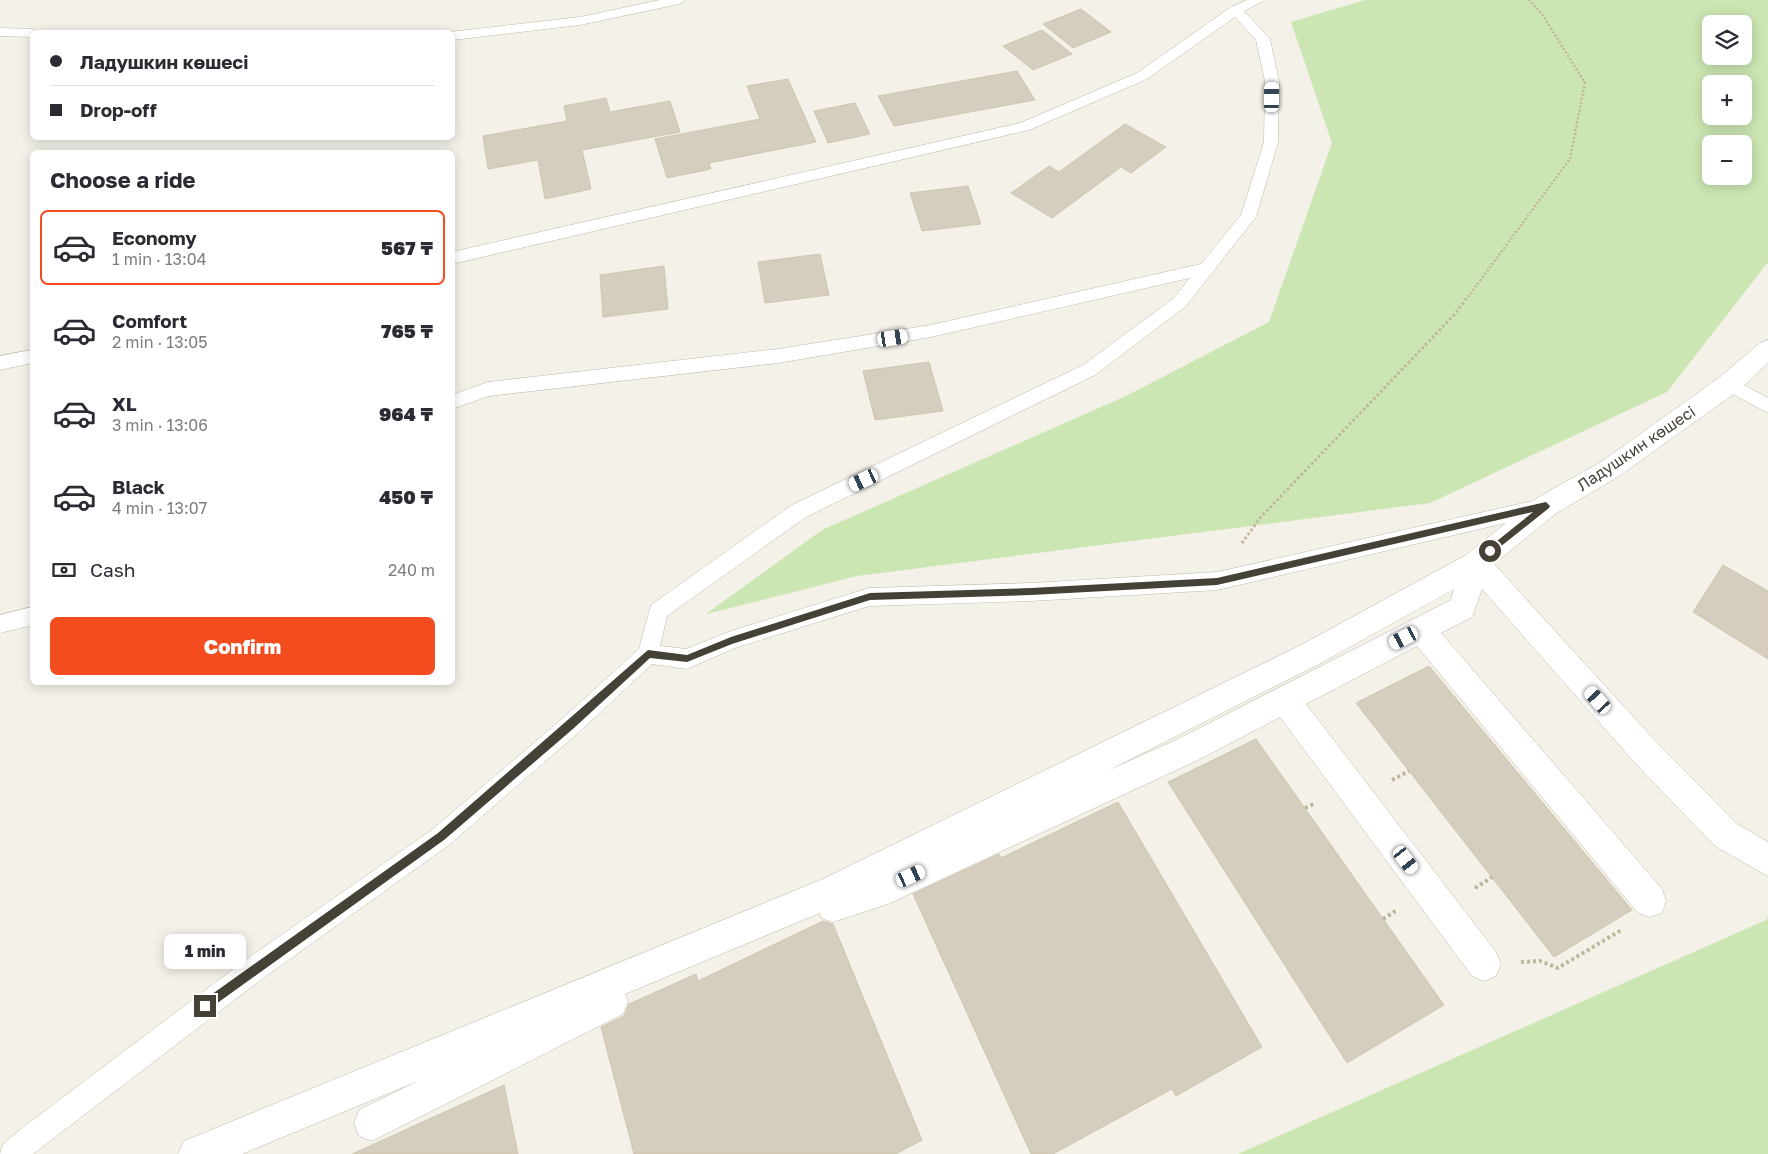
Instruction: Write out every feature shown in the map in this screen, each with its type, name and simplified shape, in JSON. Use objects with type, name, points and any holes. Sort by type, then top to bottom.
[{"type":"street","name":"Ладушкин көшесі","points":[[197,1154],[834,891],[1311,654],[1476,563],[1546,506],[1610,469],[1729,384],[1768,349]]},
{"type":"street","points":[[372,1123],[585,1014],[824,909],[876,892],[1187,750],[1462,608],[1476,563]]},
{"type":"street","points":[[1476,563],[1648,755],[1726,835],[1768,860]]},
{"type":"street","points":[[1421,630],[1650,901]]},
{"type":"street","points":[[1285,700],[1484,964]]},
{"type":"lane","points":[[455,36],[580,21],[679,0]]},
{"type":"lane","points":[[455,257],[1024,127],[1142,76],[1236,10],[1258,0]]},
{"type":"lane","points":[[13,1154],[30,1138],[253,970],[441,837],[571,725],[648,654],[658,610],[799,511],[1089,370],[1179,304],[1248,217],[1271,142],[1272,81],[1263,39],[1236,10]]},
{"type":"lane","points":[[0,32],[30,33]]},
{"type":"lane","points":[[455,401],[488,389],[624,372],[778,356],[931,331],[1205,269]]},
{"type":"lane","points":[[0,363],[30,357]]},
{"type":"lane","points":[[1729,384],[1768,406]]},
{"type":"lane","points":[[648,654],[687,659],[731,640],[870,597],[1031,592],[1217,581],[1546,506]]},
{"type":"lane","points":[[0,624],[30,616]]},
{"type":"path","points":[[1217,581],[1260,518],[1455,314],[1570,159],[1585,84],[1542,14],[1529,0]]},
{"type":"path","points":[[1484,964],[1540,961],[1558,968],[1644,916],[1650,901]]},
{"type":"green space","points":[[1365,0],[1768,0],[1768,262],[1667,392],[1430,503],[857,576],[706,614],[822,530],[1126,396],[1269,322],[1332,143],[1291,22]]},
{"type":"green space","points":[[1768,916],[1768,1154],[1238,1154],[1766,920]]},
{"type":"building","points":[[1081,9],[1111,32],[1073,48],[1043,24]]},
{"type":"building","points":[[1042,30],[1072,54],[1033,70],[1003,46]]},
{"type":"building","points":[[1017,71],[1035,100],[894,126],[878,96]]},
{"type":"building","points":[[788,79],[816,142],[709,163],[711,169],[667,178],[655,139],[760,119],[747,86]]},
{"type":"building","points":[[606,98],[610,112],[670,101],[680,132],[582,150],[591,189],[545,199],[538,160],[488,169],[483,136],[567,121],[564,106]]},
{"type":"building","points":[[855,103],[870,134],[828,143],[814,111]]},
{"type":"building","points":[[1125,124],[1166,147],[1131,173],[1121,167],[1052,218],[1011,193],[1049,166],[1059,172]]},
{"type":"building","points":[[968,186],[981,224],[922,231],[910,193]]},
{"type":"building","points":[[820,254],[829,295],[765,303],[758,262]]},
{"type":"building","points":[[664,266],[668,309],[603,317],[600,275]]},
{"type":"building","points":[[929,362],[943,411],[875,420],[863,371]]},
{"type":"building","points":[[1723,565],[1768,591],[1768,659],[1693,612]]},
{"type":"building","points":[[1429,666],[1632,910],[1554,957],[1356,703]]},
{"type":"building","points":[[1256,739],[1444,1005],[1347,1063],[1168,782]]},
{"type":"building","points":[[1118,802],[1262,1047],[1176,1096],[1172,1089],[1053,1154],[1031,1154],[913,894],[999,854],[1001,858]]},
{"type":"building","points":[[823,921],[833,924],[922,1140],[896,1154],[634,1154],[601,1027],[624,1016],[629,1004],[696,974],[698,981]]},
{"type":"building","points":[[504,1085],[518,1154],[352,1154]]},
{"type":"route","points":[[205,1006],[441,837],[571,725],[648,654],[687,659],[731,640],[870,597],[1031,592],[1217,581],[1546,506],[1490,551]]}]
